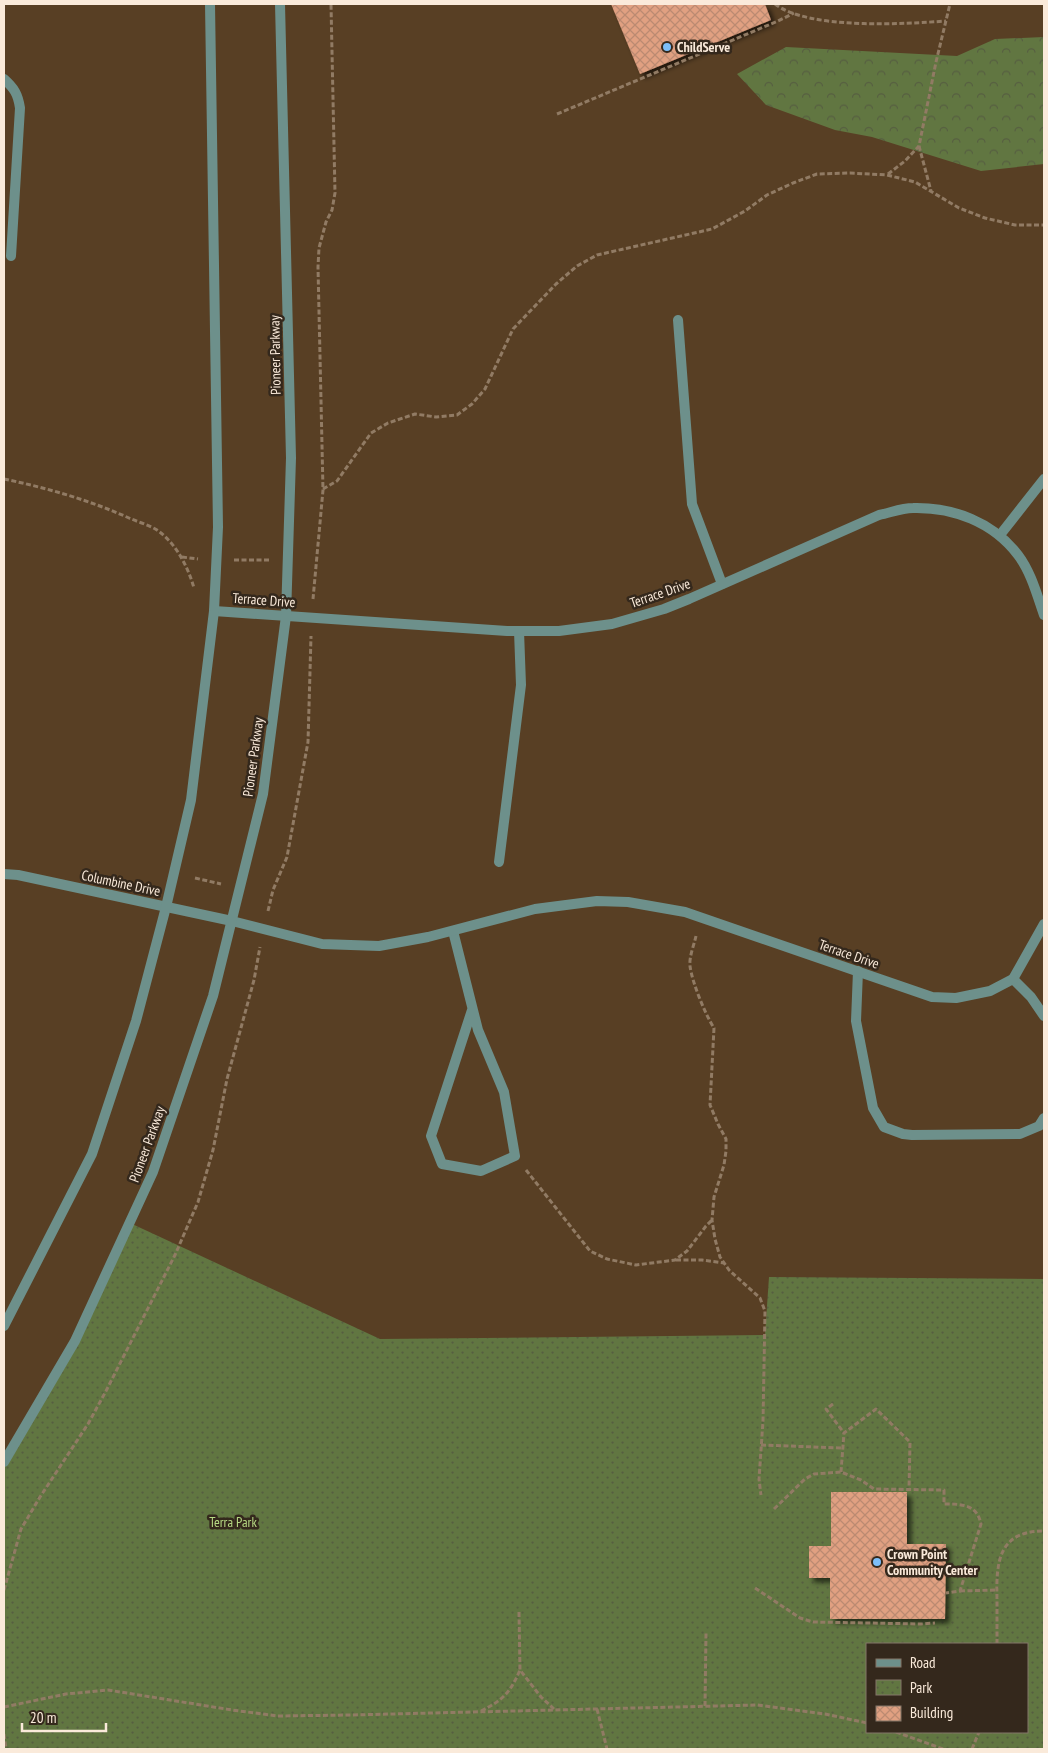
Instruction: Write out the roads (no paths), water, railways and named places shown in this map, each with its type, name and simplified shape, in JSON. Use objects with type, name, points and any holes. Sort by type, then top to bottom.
[{"type":"street","points":[[4,1326],[92,1154],[136,1021],[166,907],[191,800],[214,611],[218,527],[210,4]]},
{"type":"street","name":"Pioneer Parkway","points":[[4,1462],[75,1341],[153,1172],[213,996],[263,794],[286,616],[291,458],[280,4]]},
{"type":"street","points":[[4,79],[14,88],[19,99],[20,108],[11,256]]},
{"type":"street","points":[[678,320],[692,504],[722,584]]},
{"type":"street","points":[[1000,535],[1044,479]]},
{"type":"street","name":"Terrace Drive","points":[[214,611],[518,631],[559,631],[612,624],[664,609],[878,515],[911,508],[942,509],[967,516],[976,519],[1000,535],[1018,555],[1031,578],[1044,615]]},
{"type":"street","points":[[499,862],[521,685],[518,631]]},
{"type":"street","name":"Columbine Drive","points":[[4,874],[18,875],[232,921]]},
{"type":"street","name":"Terrace Drive","points":[[232,921],[322,944],[379,946],[428,937],[535,909],[597,901],[628,902],[685,912],[932,997],[956,998],[990,991],[1013,979]]},
{"type":"street","points":[[1044,924],[1013,979],[1031,997],[1044,1016]]},
{"type":"street","points":[[453,931],[478,1030],[504,1092],[515,1156],[481,1172],[442,1164],[431,1136],[472,1010]]},
{"type":"street","points":[[858,971],[856,1021],[873,1108],[884,1126],[903,1134],[912,1135],[1020,1134],[1039,1126],[1044,1118]]},
{"type":"place","name":"ChildServe","points":[[667,47]]},
{"type":"place","name":"Crown Point Community Center","points":[[877,1562]]},
{"type":"park label","name":"Terra Park","points":[[233,1522]]}]
